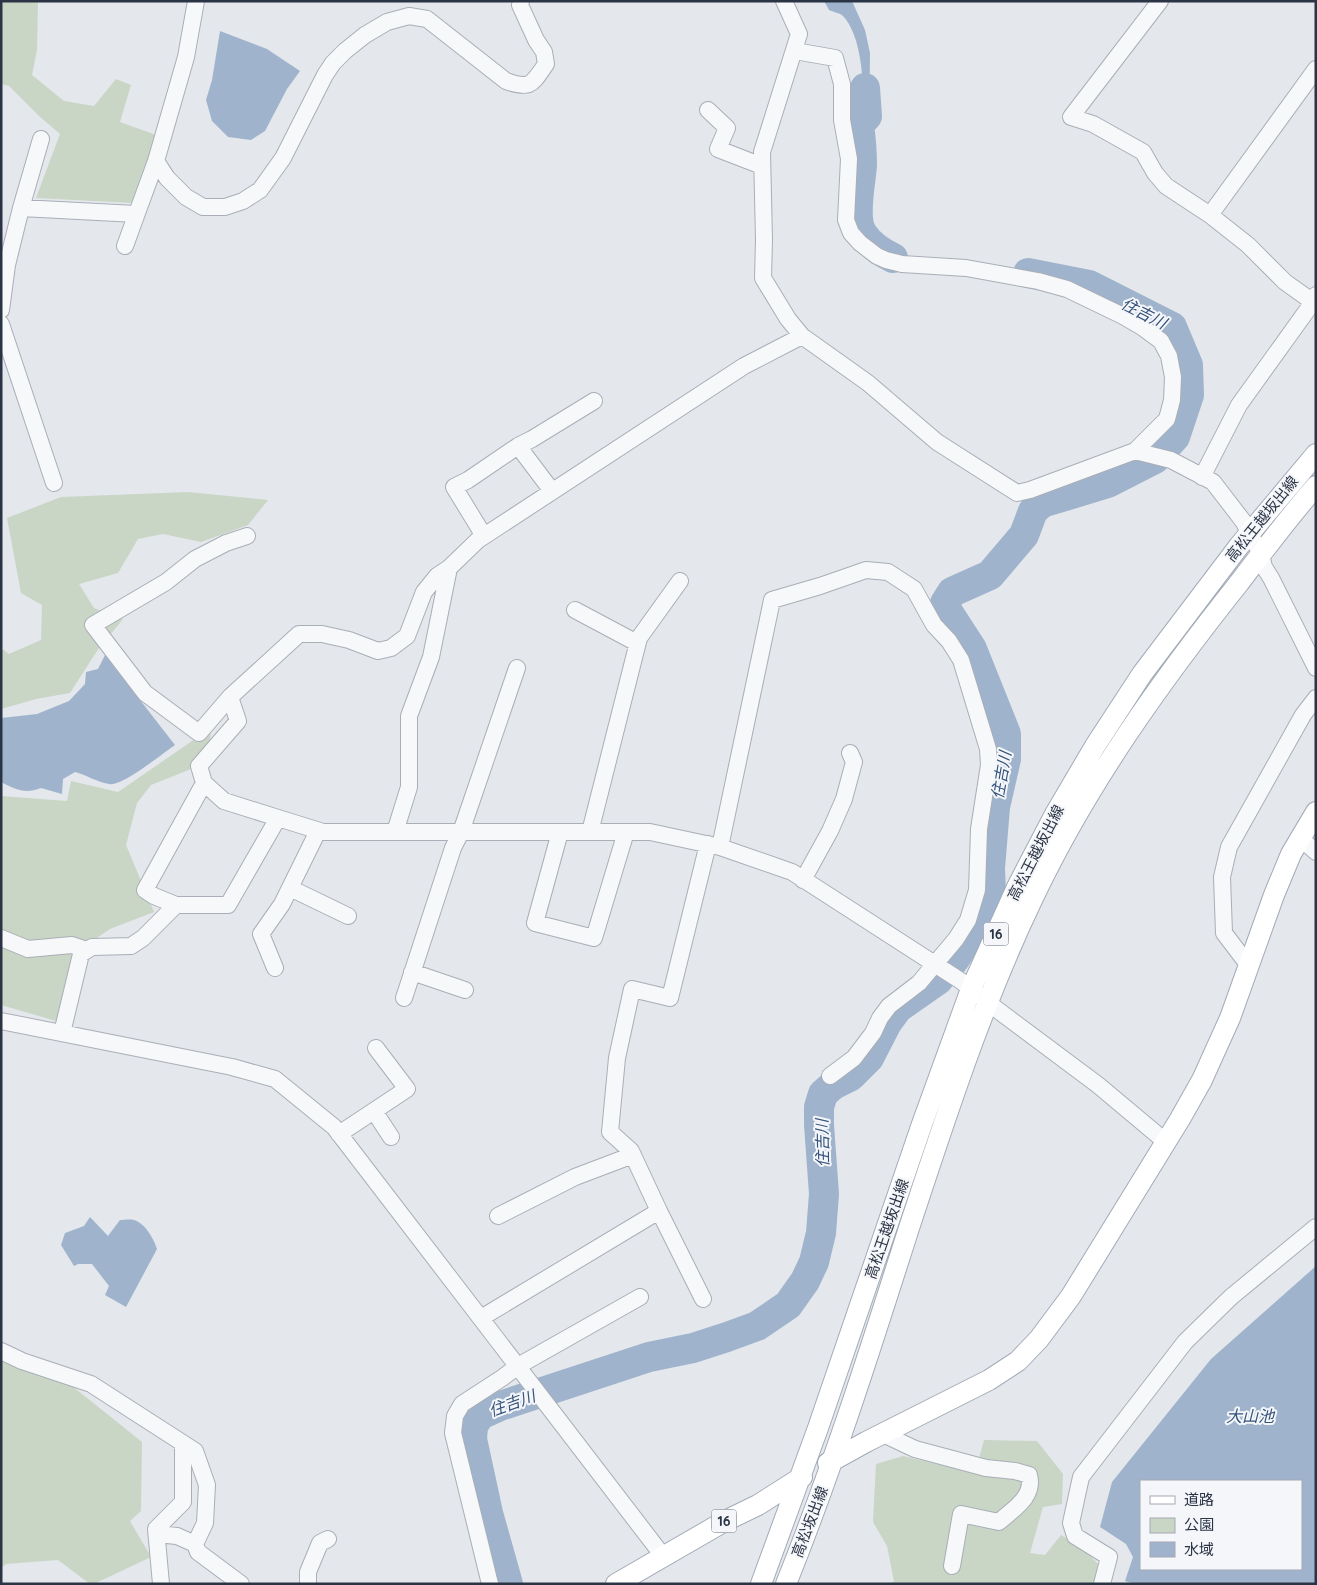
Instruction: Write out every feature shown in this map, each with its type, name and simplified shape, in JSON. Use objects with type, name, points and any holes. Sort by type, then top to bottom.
[{"type":"main road","name":"高松王越坂出線","points":[[800,1478],[922,1124],[972,989],[1017,887],[1055,814],[1095,746],[1142,674],[1239,546],[1316,454]]},
{"type":"main road","name":"高松王越坂出線","points":[[833,1460],[941,1130],[1000,970],[1034,896],[1072,825],[1107,766],[1158,689],[1261,554],[1316,486]]},
{"type":"main road","name":"16","points":[[616,1584],[725,1521],[758,1505],[800,1478],[989,1380],[1018,1361],[1038,1339],[1071,1296],[1202,1080],[1230,1018],[1274,895],[1291,854],[1316,812]]},
{"type":"main road","name":"高松坂出線","points":[[786,1584],[833,1460]]},
{"type":"main road","name":"高松坂出線","points":[[760,1584],[800,1478]]},
{"type":"street","points":[[125,246],[156,161],[186,57],[196,1]]},
{"type":"street","points":[[156,161],[166,178],[186,197],[203,207],[226,207],[244,201],[260,190],[283,158],[325,75],[333,64],[365,35],[387,22],[409,16],[428,18],[506,81],[519,86],[528,85],[535,80],[546,64],[544,52],[536,40],[520,5],[521,1]]},
{"type":"street","points":[[784,1],[799,34],[762,152],[763,278],[788,319],[802,336],[868,383],[936,442],[1017,493],[1030,490],[1135,451],[1167,419],[1172,400],[1173,376],[1169,356],[1161,341],[1123,316],[1067,289],[1038,281],[966,268],[902,264],[877,256],[860,243],[851,233],[846,220],[848,159],[842,120],[842,84],[835,58],[795,51]]},
{"type":"street","points":[[1160,1],[1071,117],[1093,124],[1143,152],[1154,173],[1166,186],[1210,215],[1248,245],[1285,282],[1314,299],[1239,405],[1202,477]]},
{"type":"street","points":[[1210,215],[1316,69]]},
{"type":"street","points":[[708,110],[728,128],[718,149],[762,166]]},
{"type":"street","points":[[1,310],[7,265],[41,139]]},
{"type":"street","points":[[21,208],[136,214]]},
{"type":"street","points":[[1,324],[54,483]]},
{"type":"street","points":[[247,536],[226,543],[195,559],[166,582],[93,625],[145,693],[199,733],[230,697],[299,634],[322,634],[349,640],[378,652],[391,648],[406,636],[424,592],[437,576],[449,568],[478,540],[744,366],[802,336]]},
{"type":"street","points":[[484,536],[454,487],[594,401]]},
{"type":"street","points":[[518,446],[552,491]]},
{"type":"street","points":[[1135,451],[1171,460],[1213,482],[1243,521],[1316,668]]},
{"type":"street","points":[[395,832],[409,787],[409,716],[432,657],[449,568]]},
{"type":"street","points":[[703,1299],[631,1151],[610,1132],[617,1058],[632,989],[670,998],[714,845],[772,600],[866,570],[888,572],[914,589],[934,625],[949,641],[961,660],[988,749],[990,765],[979,829],[978,890],[968,920],[956,939],[943,969],[919,983],[889,1006],[880,1018],[873,1033],[854,1058],[830,1076]]},
{"type":"street","points":[[590,832],[637,643],[680,581]]},
{"type":"street","points":[[575,610],[637,643]]},
{"type":"street","points":[[404,998],[517,668]]},
{"type":"street","points":[[230,697],[238,721],[199,766],[204,783],[224,801],[323,832],[650,832],[714,845],[792,872],[972,989],[1098,1085],[1166,1142]]},
{"type":"street","points":[[1249,966],[1224,933],[1222,877],[1229,847],[1303,715],[1316,698]]},
{"type":"street","points":[[803,880],[830,831],[844,799],[854,762],[850,753]]},
{"type":"street","points":[[204,783],[146,890],[154,896],[176,905],[228,905],[278,818]]},
{"type":"street","points":[[275,968],[261,934],[282,904],[318,831]]},
{"type":"street","points":[[560,832],[535,922],[594,938],[626,832]]},
{"type":"street","points":[[1300,838],[1316,852]]},
{"type":"street","points":[[290,888],[348,916]]},
{"type":"street","points":[[62,1033],[81,954],[92,947],[130,946],[143,938],[176,905]]},
{"type":"street","points":[[1,938],[28,949],[72,945],[87,950]]},
{"type":"street","points":[[412,972],[465,990]]},
{"type":"street","points":[[1,1021],[232,1067],[275,1078],[334,1127],[663,1556]]},
{"type":"street","points":[[339,1134],[407,1089],[376,1048]]},
{"type":"street","points":[[374,1111],[391,1137]]},
{"type":"street","points":[[498,1216],[575,1177],[633,1155]]},
{"type":"street","points":[[481,1318],[660,1211]]},
{"type":"street","points":[[1102,1584],[1109,1557],[1074,1536],[1070,1523],[1081,1477],[1185,1342],[1231,1297],[1316,1227]]},
{"type":"street","points":[[490,1584],[453,1433],[454,1416],[462,1404],[518,1366],[640,1297]]},
{"type":"street","points":[[1,1350],[22,1361],[91,1384],[195,1451],[206,1485],[205,1523],[196,1544],[198,1552],[241,1584]]},
{"type":"street","points":[[883,1434],[915,1449],[986,1468],[1015,1471],[1029,1475],[1031,1484],[1026,1497],[999,1522],[961,1514],[952,1566]]},
{"type":"street","points":[[161,1584],[156,1529],[183,1502],[183,1442]]},
{"type":"street","points":[[157,1534],[177,1536],[196,1544]]},
{"type":"street","points":[[308,1584],[308,1572],[320,1543],[328,1539]]},
{"type":"green space","points":[[1,1],[38,1],[37,50],[32,75],[64,101],[94,106],[116,79],[131,85],[120,122],[156,135],[132,203],[36,198],[60,134],[9,86],[1,84]]},
{"type":"green space","points":[[188,492],[268,500],[248,525],[201,542],[163,534],[138,539],[118,573],[79,584],[94,608],[123,619],[97,651],[70,693],[36,699],[1,709],[1,648],[9,654],[41,640],[42,605],[21,593],[7,518],[61,497]]},
{"type":"green space","points":[[211,728],[210,744],[191,769],[151,785],[137,803],[126,845],[154,912],[110,929],[76,952],[56,1021],[1,1005],[1,796],[67,801],[71,781],[118,792]]},
{"type":"green space","points":[[1,1356],[66,1381],[142,1442],[141,1511],[130,1521],[151,1557],[94,1584],[90,1584],[58,1560],[6,1564],[1,1568]]},
{"type":"green space","points":[[984,1440],[1037,1441],[1063,1474],[1062,1504],[1043,1507],[1030,1553],[1045,1555],[1061,1535],[1083,1548],[1098,1564],[1094,1584],[891,1584],[894,1581],[887,1546],[873,1522],[876,1464],[903,1456],[975,1473]]},
{"type":"water","points":[[824,1],[852,1],[865,30],[870,53],[869,126],[848,125],[849,103],[857,96],[863,111],[861,61],[849,25],[842,15],[829,10]]},
{"type":"water","points":[[220,31],[267,49],[300,71],[287,89],[265,131],[251,140],[228,137],[212,121],[206,100],[212,80]]},
{"type":"water","points":[[105,655],[175,745],[132,775],[115,784],[105,783],[75,772],[63,779],[62,794],[41,788],[30,791],[21,790],[1,782],[1,718],[37,714],[69,701],[85,684],[86,672],[98,669]]},
{"type":"water","points":[[90,1217],[108,1236],[120,1220],[138,1222],[142,1224],[156,1245],[157,1249],[126,1307],[105,1295],[109,1286],[92,1264],[78,1264],[74,1266],[61,1245],[65,1233],[84,1226]]},
{"type":"water","name":"大山池","points":[[1316,1266],[1316,1584],[1134,1584],[1125,1581],[1133,1557],[1126,1544],[1100,1527],[1112,1482],[1211,1359]]},
{"type":"waterway","name":"住吉川","points":[[865,88],[867,116],[859,125],[862,165],[858,219],[863,234],[869,242],[893,258]]},
{"type":"waterway","name":"住吉川","points":[[508,1584],[488,1513],[472,1439],[473,1426],[480,1415],[500,1406],[649,1357],[693,1348],[727,1337],[757,1326],[788,1305],[805,1281],[814,1262],[821,1233],[824,1194],[819,1107],[823,1094],[833,1085],[851,1076],[869,1058],[887,1023],[898,1008],[938,980],[955,959],[978,923],[991,893],[990,868],[995,807],[1006,759],[1006,734],[972,649],[948,612],[945,603],[952,592],[990,575],[1024,535],[1033,511],[1042,503],[1108,483],[1155,459],[1175,437],[1189,395],[1188,365],[1172,327],[1089,285],[1028,273]]}]
